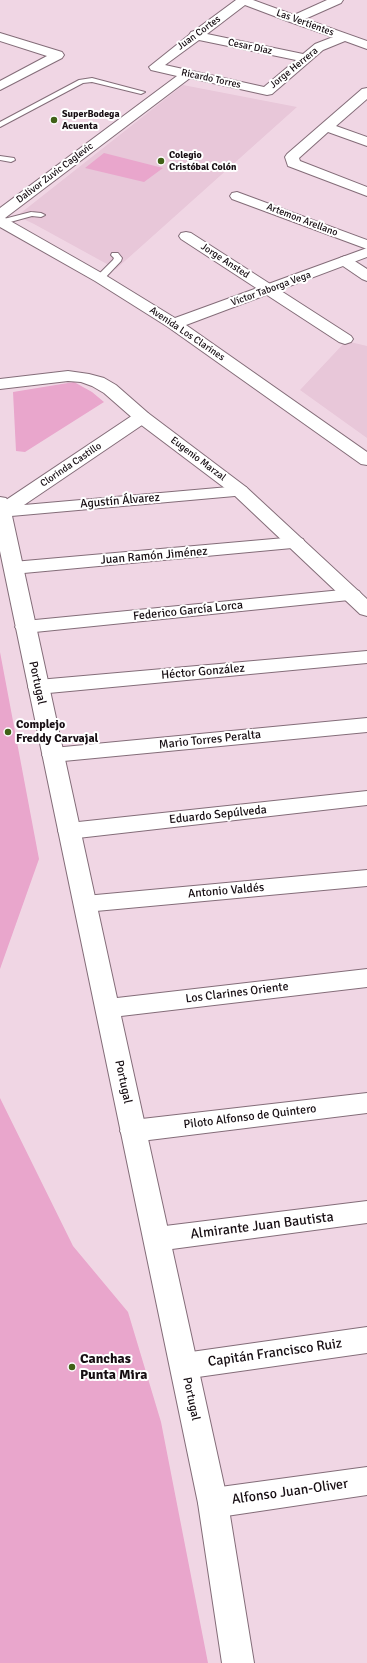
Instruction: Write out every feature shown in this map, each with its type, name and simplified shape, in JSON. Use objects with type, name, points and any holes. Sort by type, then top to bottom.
[{"type":"street","name":"Las Vertientes","points":[[243,0],[367,45]]},
{"type":"street","name":"Juan Cortes","points":[[155,67],[195,35],[236,7],[243,0]]},
{"type":"street","points":[[294,19],[337,0]]},
{"type":"street","name":"Cesar Díaz","points":[[195,35],[305,58]]},
{"type":"street","points":[[0,37],[58,56],[3,81]]},
{"type":"street","name":"Jorge Herrera","points":[[267,91],[319,47],[344,37]]},
{"type":"street","name":"Ricardo Torres","points":[[155,67],[267,91]]},
{"type":"street","name":"Dalivor Zuvic Caglevic","points":[[1,220],[187,74]]},
{"type":"street","points":[[366,93],[292,157],[293,163],[367,192]]},
{"type":"street","points":[[326,127],[367,142]]},
{"type":"street","name":"Artemon Arellano","points":[[237,196],[367,245]]},
{"type":"street","name":"Avenida Los Clarines","points":[[1,220],[100,278],[174,324],[367,460]]},
{"type":"street","name":"Jorge Ansted","points":[[186,236],[345,339]]},
{"type":"street","name":"Víctor Taborga Vega","points":[[174,324],[367,252]]},
{"type":"street","points":[[345,261],[367,276]]},
{"type":"street","name":"Eugenio Marzal","points":[[0,384],[68,376],[83,377],[98,382],[110,389],[142,417],[240,491],[367,610]]},
{"type":"street","name":"Clorinda Castillo","points":[[1,517],[142,417]]},
{"type":"street","name":"Agustín Álvarez","points":[[1,517],[240,491]]},
{"type":"street","name":"Portugal","points":[[1,517],[213,1503],[238,1663]]},
{"type":"street","name":"Juan Ramón Jiménez","points":[[13,568],[296,543]]},
{"type":"street","name":"Federico García Lorca","points":[[25,627],[352,595]]},
{"type":"street","name":"Héctor González","points":[[38,688],[367,657]]},
{"type":"street","name":"Mario Torres Peralta","points":[[53,755],[367,725]]},
{"type":"street","name":"Eduardo Sepúlveda","points":[[69,831],[367,798]]},
{"type":"street","name":"Antonio Valdés","points":[[85,904],[367,878]]},
{"type":"street","name":"Los Clarines Oriente","points":[[107,1008],[367,978]]},
{"type":"street","name":"Piloto Alfonso de Quintero","points":[[133,1131],[367,1103]]},
{"type":"street","name":"Almirante Juan Bautista","points":[[157,1239],[367,1212]]},
{"type":"street","name":"Capitán Francisco Ruiz","points":[[184,1366],[367,1340]]},
{"type":"street","name":"Alfonso Juan-Oliver","points":[[213,1503],[367,1481]]},
{"type":"lane","points":[[0,125],[81,81],[92,80],[140,92]]},
{"type":"lane","points":[[0,158],[11,160]]},
{"type":"lane","points":[[1,220],[21,218],[31,214],[41,215]]},
{"type":"lane","points":[[100,278],[117,261],[118,258],[115,254]]},
{"type":"shaded area","name":"Colegio Cristóbal Colón","points":[[183,85],[297,107],[116,269],[17,216]]},
{"type":"shaded area","points":[[104,153],[163,168],[144,182],[85,168]]},
{"type":"shaded area","points":[[346,341],[367,346],[367,438],[300,390]]},
{"type":"shaded area","points":[[74,382],[92,392],[104,402],[25,452],[16,451],[13,392]]},
{"type":"shaded area","points":[[0,652],[39,859],[0,969]]},
{"type":"shaded area","name":"Canchas Punta Mira","points":[[0,1098],[73,1246],[128,1312],[161,1422],[208,1663],[0,1663]]},
{"type":"place","name":"SuperBodega Acuenta","points":[[54,120]]},
{"type":"place","name":"Colegio Cristóbal Colón","points":[[161,161]]},
{"type":"place","name":"Complejo Freddy Carvajal","points":[[8,732]]},
{"type":"place","name":"Canchas Punta Mira","points":[[72,1367]]}]
